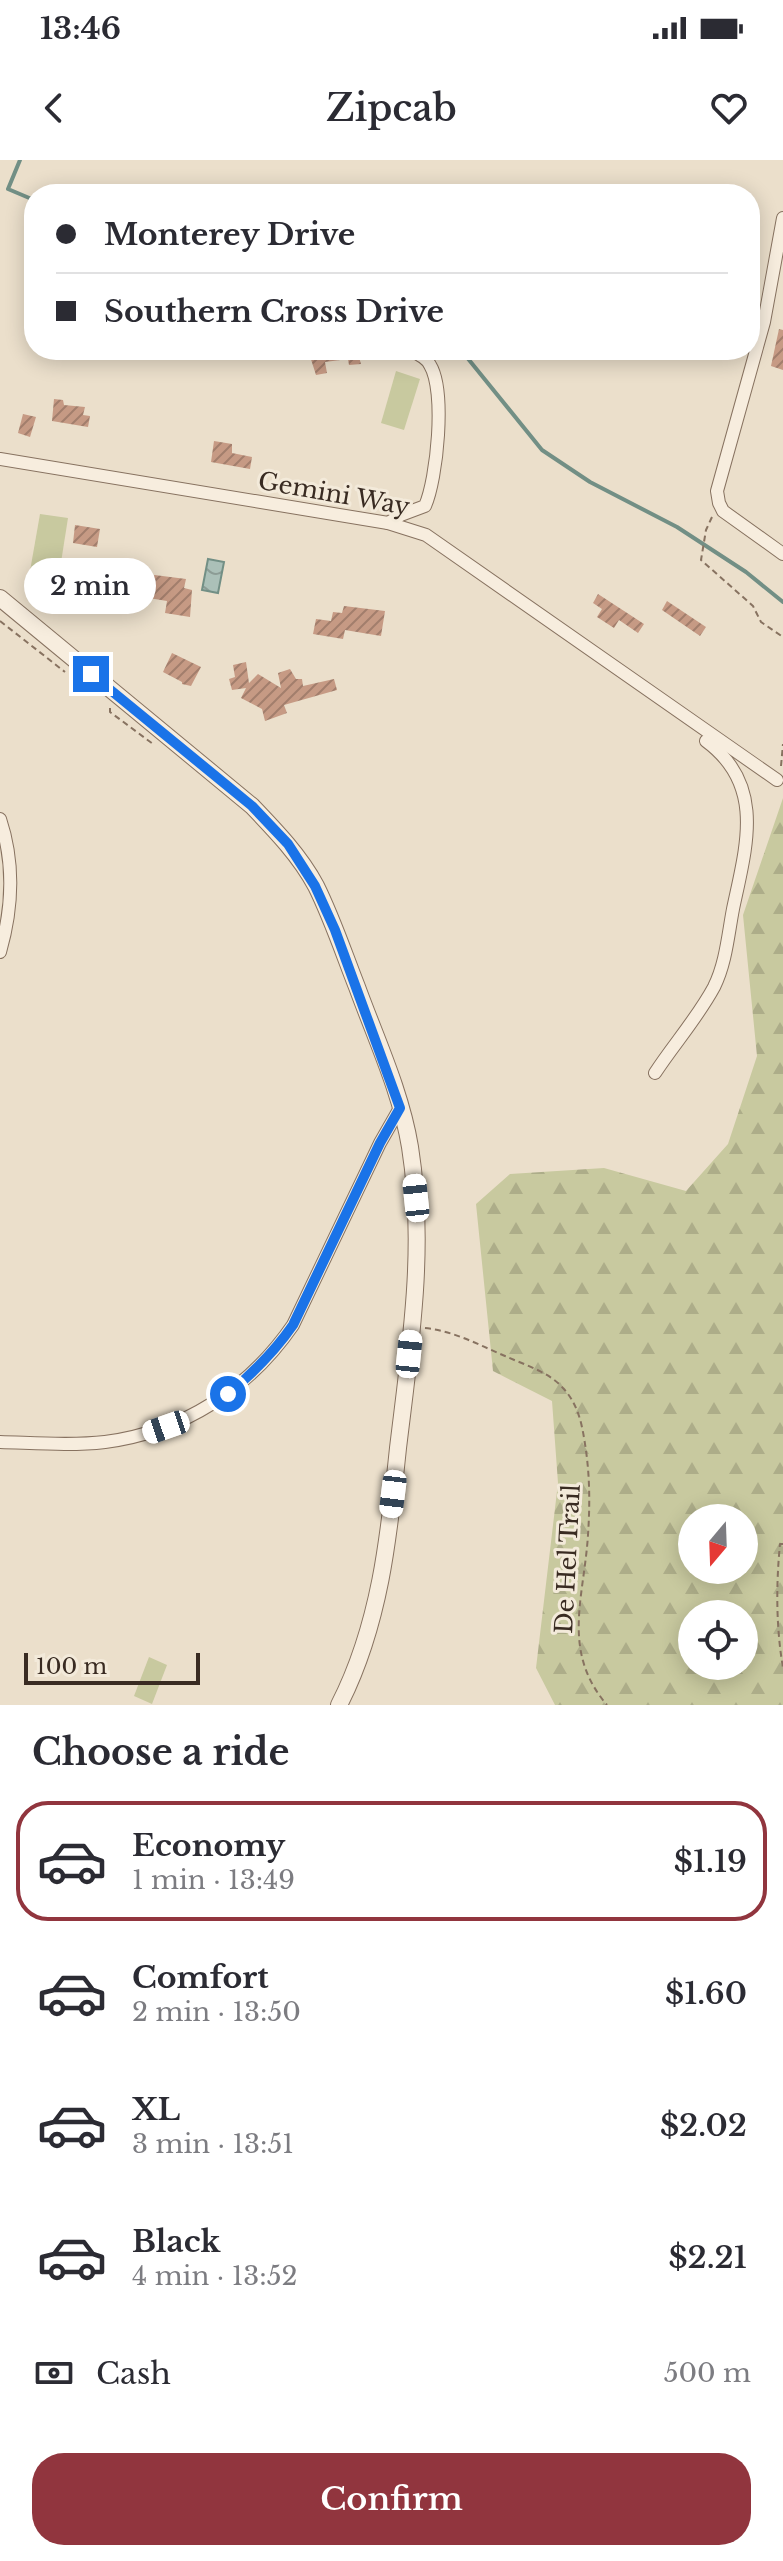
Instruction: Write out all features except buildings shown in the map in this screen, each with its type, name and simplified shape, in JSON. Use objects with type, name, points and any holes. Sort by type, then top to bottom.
[{"type":"street","points":[[760,336],[783,218]]},
{"type":"street","points":[[388,523],[425,506],[428,500],[439,431],[438,384],[427,360]]},
{"type":"street","points":[[753,360],[717,485],[717,496],[723,511],[783,554]]},
{"type":"street","name":"Gemini Way","points":[[0,459],[388,523],[433,538],[774,778]]},
{"type":"street","points":[[0,598],[252,806],[288,844],[315,886],[335,930],[400,1108],[410,1146],[416,1198],[418,1262],[412,1326],[386,1555],[365,1642],[339,1705]]},
{"type":"street","points":[[606,662],[614,673],[723,754],[739,778],[746,802],[743,864],[716,982],[655,1073]]},
{"type":"street","points":[[0,819],[10,863],[11,901],[0,952]]},
{"type":"street","points":[[0,1442],[80,1443],[125,1438],[184,1420],[228,1394],[251,1375],[293,1325],[380,1143],[400,1108]]},
{"type":"path","points":[[723,511],[710,518],[701,560],[753,606],[761,622],[783,637]]},
{"type":"path","points":[[0,621],[72,677]]},
{"type":"path","points":[[111,704],[110,712],[163,752]]},
{"type":"path","points":[[774,778],[780,771],[783,744]]},
{"type":"path","name":"De Hel Trail","points":[[412,1326],[445,1330],[543,1373],[561,1385],[573,1400],[581,1421],[590,1483],[588,1537],[577,1632],[590,1682],[607,1705]]},
{"type":"path","points":[[783,1544],[780,1544],[777,1574],[777,1632],[783,1668]]},
{"type":"green space","points":[[396,371],[420,379],[404,430],[381,423]]},
{"type":"green space","points":[[40,514],[68,518],[59,575],[30,571]]},
{"type":"green space","points":[[783,798],[783,1705],[555,1705],[536,1668],[558,1483],[552,1401],[493,1371],[476,1204],[510,1174],[604,1168],[686,1191],[728,1144],[757,1056],[743,915]]},
{"type":"green space","points":[[149,1657],[167,1665],[152,1704],[134,1696]]},
{"type":"water","points":[[208,559],[224,562],[218,593],[202,590]]},
{"type":"waterway","points":[[20,160],[8,189],[24,196]]},
{"type":"waterway","points":[[469,360],[542,450],[590,482],[677,527],[746,572],[783,602]]},
{"type":"route","points":[[91,674],[252,806],[288,844],[315,886],[335,930],[400,1108],[380,1143],[293,1325],[251,1375],[228,1394]]}]
